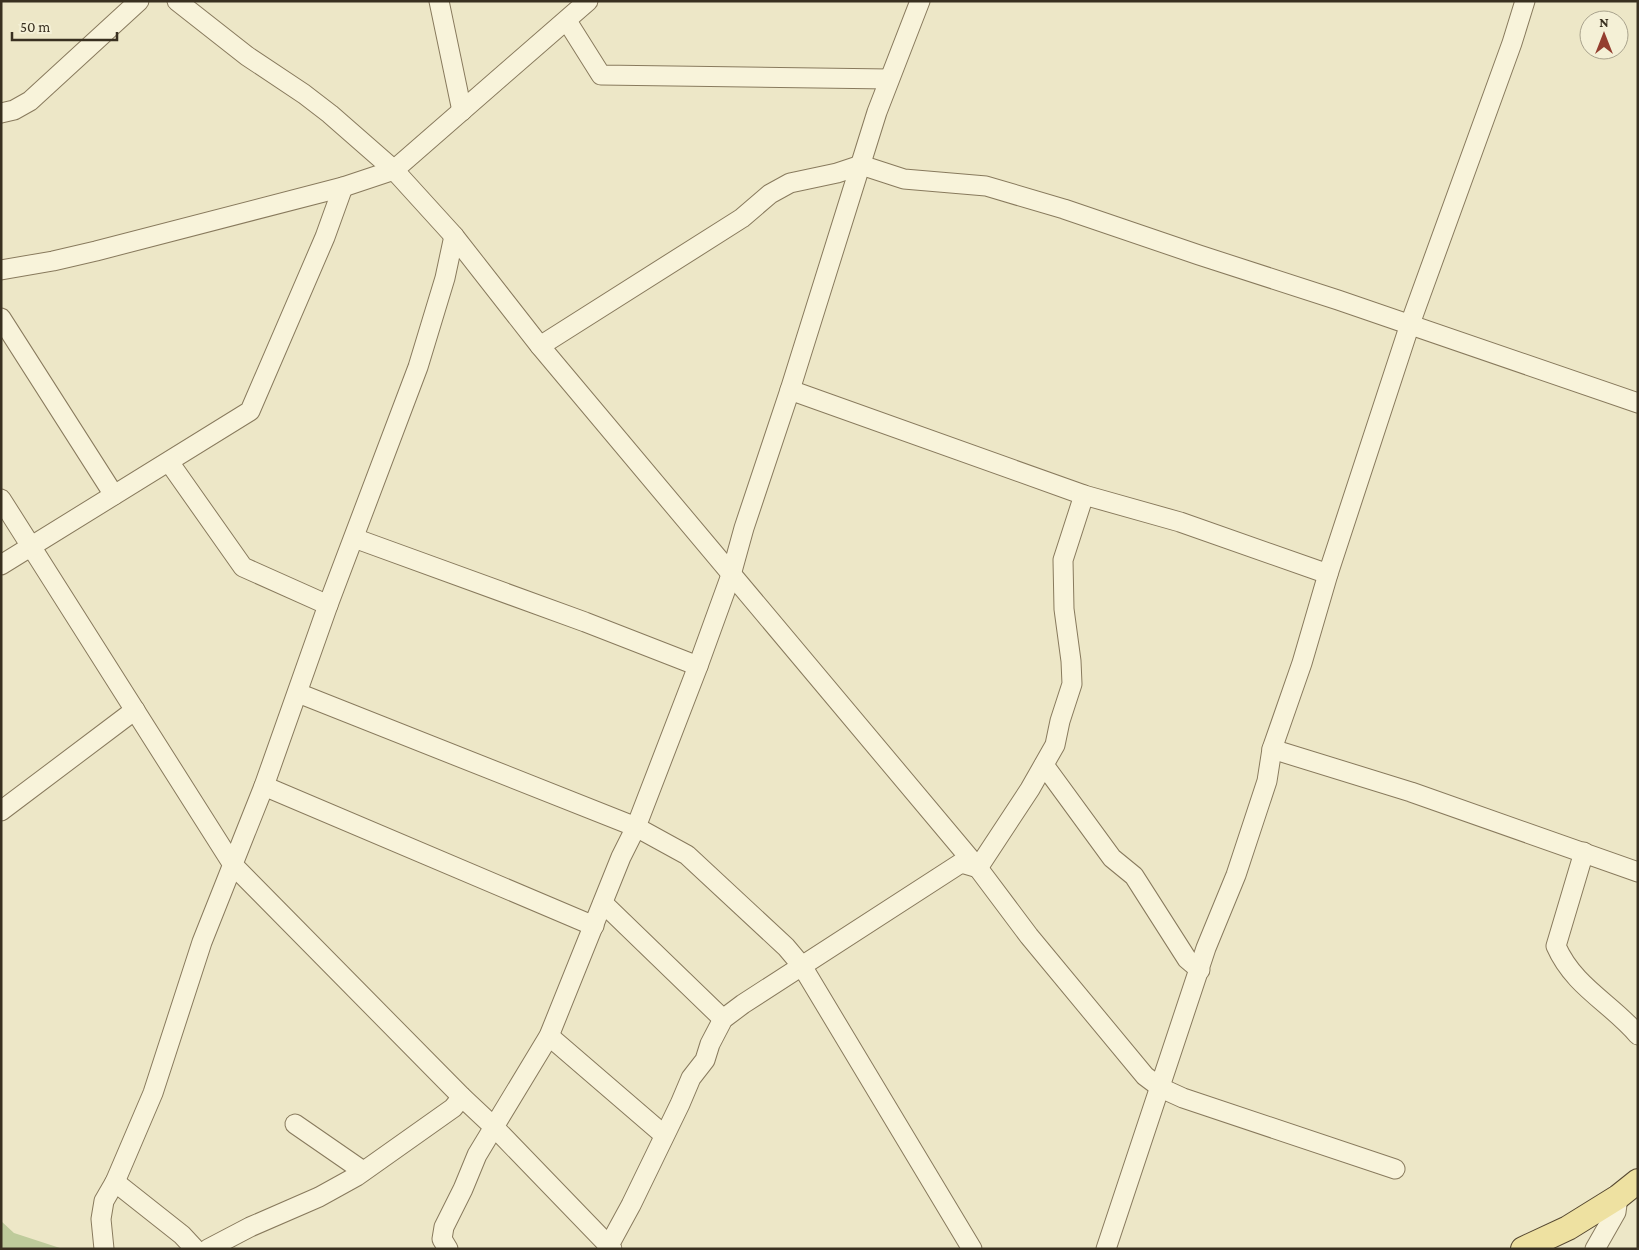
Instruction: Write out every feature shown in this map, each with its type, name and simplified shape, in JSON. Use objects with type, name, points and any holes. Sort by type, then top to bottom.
[{"type":"main road","points":[[1523,1249],[1568,1228],[1618,1197],[1638,1181]]},
{"type":"street","points":[[1,113],[14,110],[30,101],[138,1]]},
{"type":"street","points":[[176,1],[247,56],[304,94],[330,114],[394,170],[454,236],[540,346],[978,868],[1029,936],[1145,1076],[1161,1088],[1183,1098],[1395,1169]]},
{"type":"street","points":[[439,1],[462,111]]},
{"type":"street","points":[[1,270],[53,261],[343,187],[394,170],[568,21],[588,1]]},
{"type":"street","points":[[448,1249],[442,1239],[444,1227],[463,1189],[476,1155],[549,1036],[621,857],[636,827],[698,666],[731,575],[744,528],[790,390],[877,112],[920,1]]},
{"type":"street","points":[[1106,1249],[1206,948],[1236,875],[1267,782],[1272,749],[1302,663],[1328,574],[1410,324],[1512,43],[1525,1]]},
{"type":"street","points":[[568,21],[601,75],[889,79]]},
{"type":"street","points":[[540,346],[742,218],[770,194],[790,183],[837,173],[861,165],[904,178],[986,186],[1033,199],[1410,324],[1638,403]]},
{"type":"street","points":[[1,565],[250,411],[325,237],[343,187]]},
{"type":"street","points":[[104,1249],[101,1219],[104,1201],[115,1182],[153,1093],[202,942],[264,786],[328,605],[418,367],[445,278],[454,236]]},
{"type":"street","points":[[1,318],[114,495]]},
{"type":"street","points":[[790,390],[1084,495],[1180,522],[1328,574]]},
{"type":"street","points":[[169,462],[243,567],[328,605]]},
{"type":"street","points":[[978,868],[1030,789],[1055,745],[1060,721],[1072,684],[1064,609],[1063,560],[1084,495]]},
{"type":"street","points":[[1,499],[233,865],[494,1128],[610,1248],[691,1078],[705,1060],[710,1044],[724,1019],[743,1004],[961,863],[978,868]]},
{"type":"street","points":[[354,538],[585,622],[698,666]]},
{"type":"street","points":[[298,693],[636,827],[687,855],[786,947],[802,966],[972,1249]]},
{"type":"street","points":[[1,811],[135,710]]},
{"type":"street","points":[[1272,749],[1411,792],[1638,872]]},
{"type":"street","points":[[1044,765],[1112,858],[1134,876],[1187,959],[1200,970]]},
{"type":"street","points":[[264,786],[594,926]]},
{"type":"street","points":[[1584,852],[1556,946],[1560,955],[1583,985],[1638,1035]]},
{"type":"street","points":[[603,903],[724,1019]]},
{"type":"street","points":[[549,1036],[664,1134]]},
{"type":"street","points":[[208,1249],[250,1227],[319,1197],[364,1171],[453,1108],[462,1097]]},
{"type":"street","points":[[295,1124],[364,1171]]},
{"type":"street","points":[[115,1182],[182,1235],[196,1249]]},
{"type":"street","points":[[1595,1249],[1616,1212],[1618,1197]]},
{"type":"green space","points":[[1,1221],[14,1233],[63,1249],[1,1249]]}]
